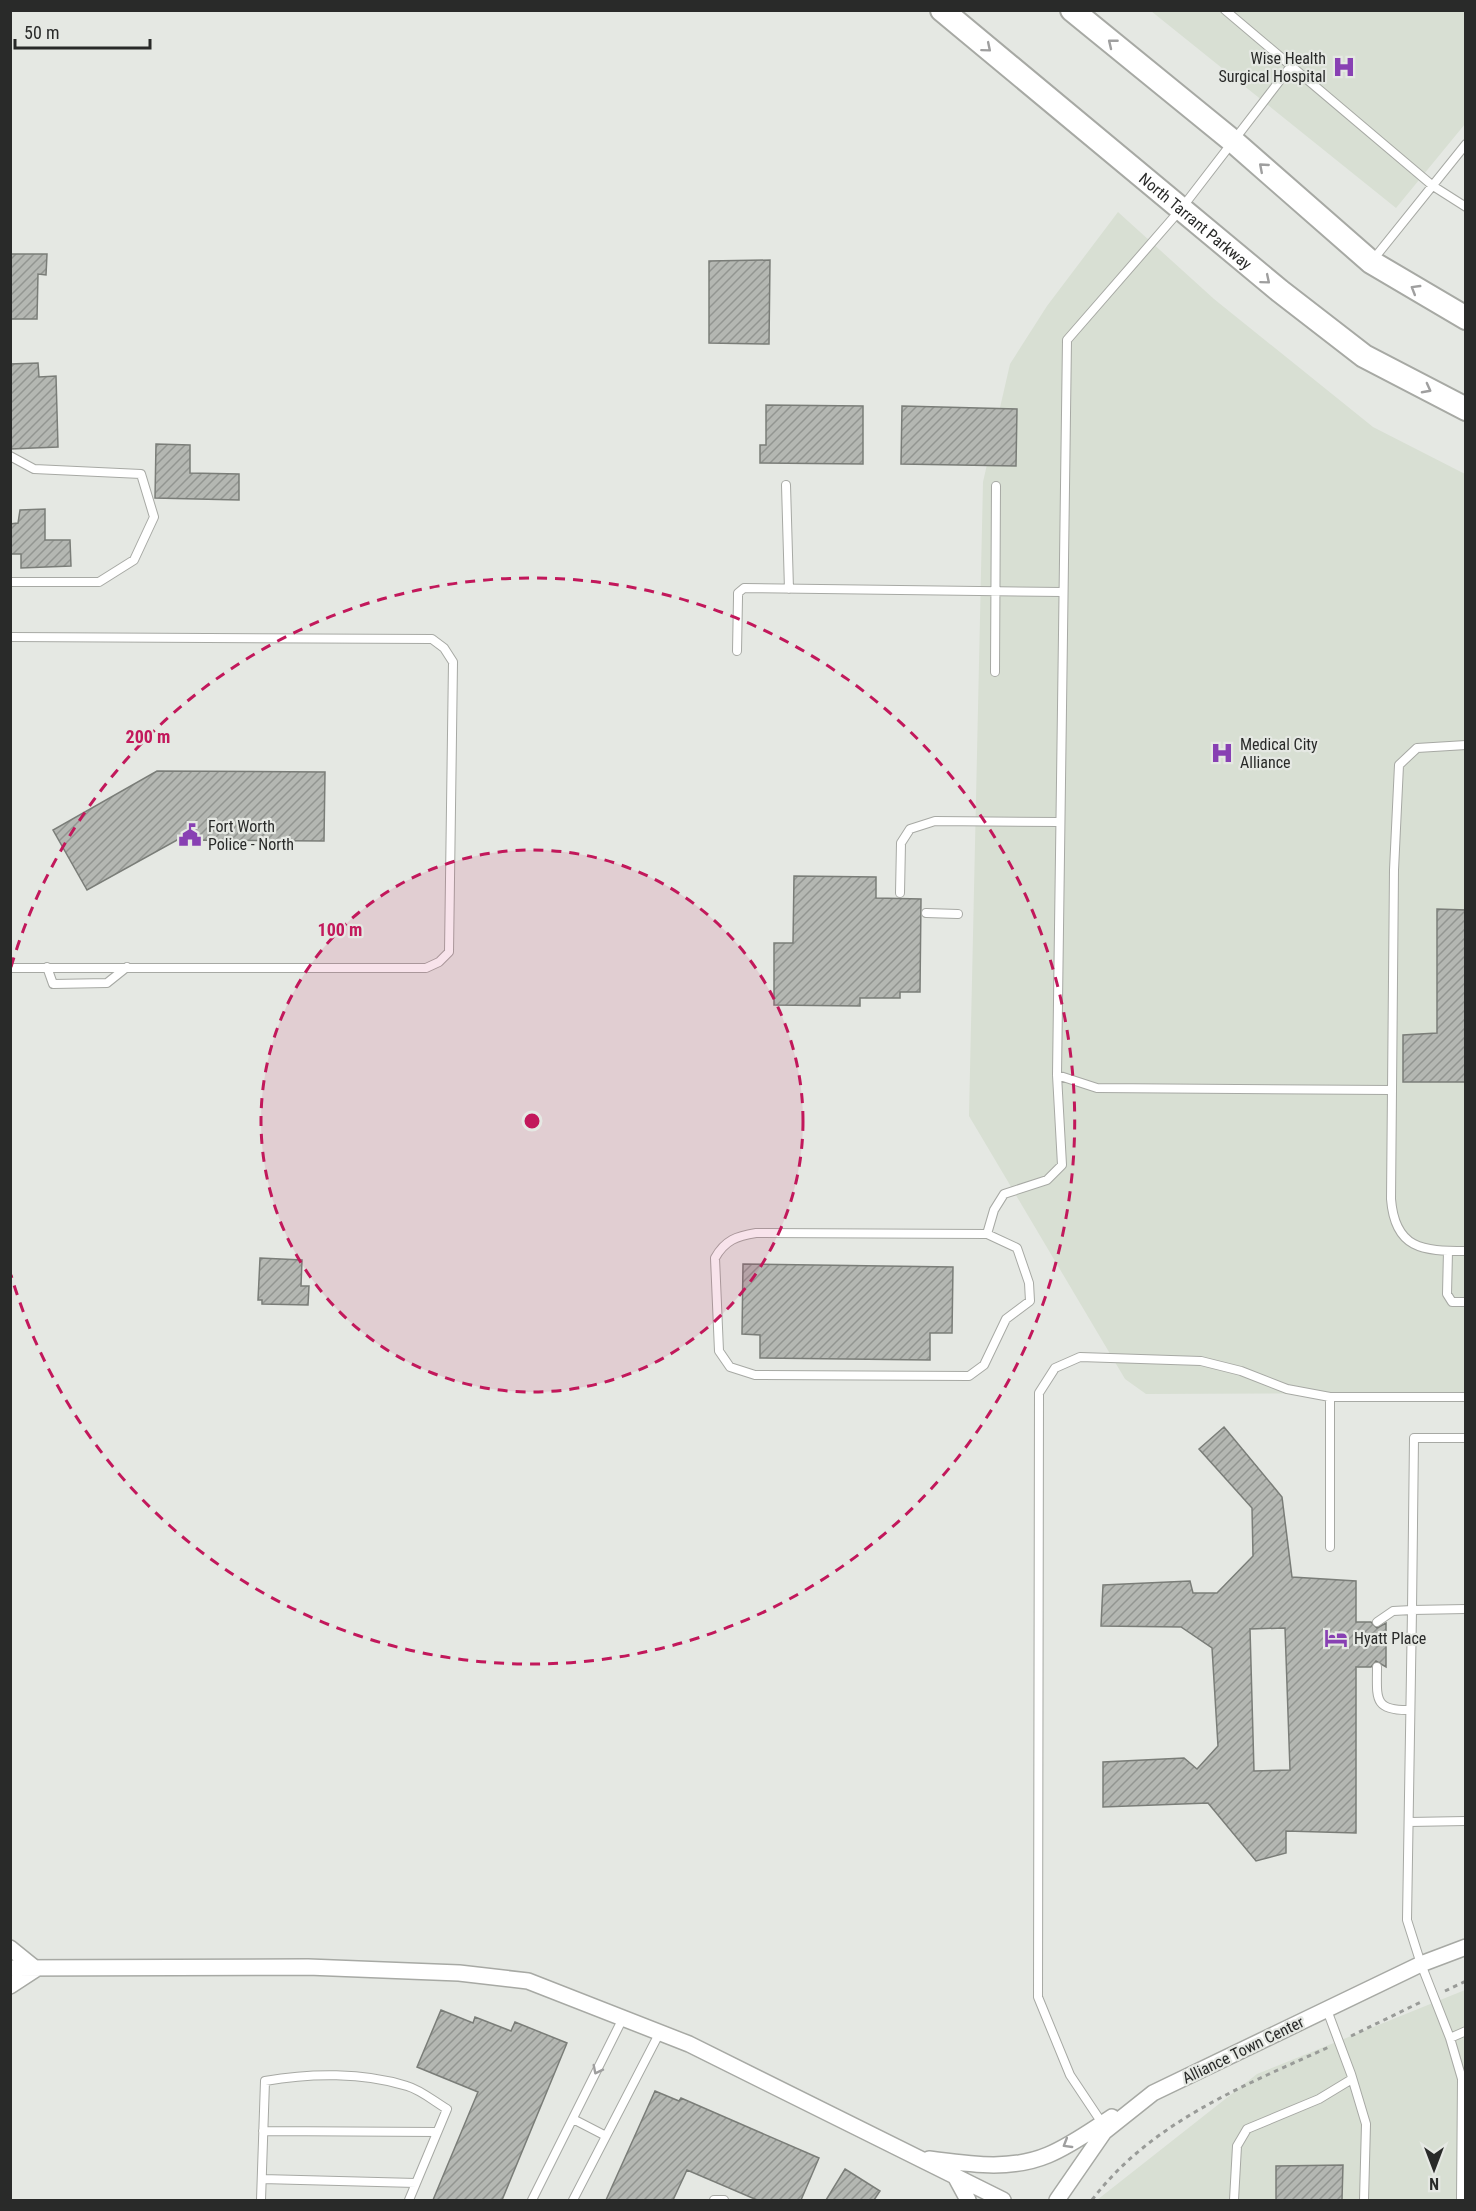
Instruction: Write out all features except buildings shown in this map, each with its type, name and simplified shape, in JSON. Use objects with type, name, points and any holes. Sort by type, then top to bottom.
[{"type":"main road","name":"North Tarrant Parkway","points":[[942,10],[1280,291],[1364,356],[1466,409]]},
{"type":"main road","points":[[1079,13],[1234,142],[1371,262],[1466,318]]},
{"type":"street","name":"Alliance Town Center","points":[[1057,2200],[1104,2132],[1153,2093],[1421,1964],[1466,1947]]},
{"type":"street","points":[[10,1948],[36,1969]]},
{"type":"street","points":[[10,1968],[308,1967],[459,1973],[528,1981],[689,2044],[1003,2200]]},
{"type":"street","points":[[10,1986],[36,1969]]},
{"type":"street","points":[[919,2158],[995,2166],[1016,2164],[1048,2156],[1153,2093]]},
{"type":"street","points":[[955,2176],[968,2200]]},
{"type":"lane","points":[[1225,10],[1433,186],[1466,207]]},
{"type":"lane","points":[[987,1234],[994,1210],[1004,1194],[1047,1180],[1062,1166],[1057,1075],[1067,340],[1181,209],[1290,66]]},
{"type":"lane","points":[[1371,262],[1466,144]]},
{"type":"lane","points":[[10,456],[34,469],[141,474],[154,517],[134,560],[99,582],[10,582]]},
{"type":"lane","points":[[786,485],[789,589]]},
{"type":"lane","points":[[995,672],[996,486]]},
{"type":"lane","points":[[737,651],[738,593],[744,588],[1062,592]]},
{"type":"lane","points":[[10,637],[432,639],[444,648],[453,662],[449,952],[439,962],[426,968],[10,968]]},
{"type":"lane","points":[[1466,745],[1417,748],[1399,765],[1391,1090],[1393,1221],[1410,1244],[1448,1251],[1466,1251]]},
{"type":"lane","points":[[900,893],[901,843],[910,829],[935,821],[1059,822]]},
{"type":"lane","points":[[926,913],[958,914]]},
{"type":"lane","points":[[47,968],[53,984],[80,984],[107,983],[127,968]]},
{"type":"lane","points":[[1057,1075],[1097,1088],[1391,1090]]},
{"type":"lane","points":[[756,1233],[987,1234],[1017,1248],[1029,1283],[1030,1301],[1006,1319],[984,1365],[969,1376],[755,1375],[730,1367],[719,1351],[716,1258],[723,1245],[738,1236],[756,1233]]},
{"type":"lane","points":[[1448,1251],[1447,1294],[1452,1302],[1466,1302]]},
{"type":"lane","points":[[1102,2123],[1071,2076],[1038,1997],[1039,1393],[1055,1368],[1080,1357],[1201,1361],[1241,1371],[1287,1389],[1330,1397],[1466,1397]]},
{"type":"lane","points":[[1330,1397],[1330,1548]]},
{"type":"lane","points":[[1461,2200],[1462,2079],[1450,2038],[1421,1964],[1407,1920],[1414,1438],[1466,1438]]},
{"type":"lane","points":[[1377,1622],[1393,1611],[1466,1609]]},
{"type":"lane","points":[[1377,1667],[1377,1698],[1382,1706],[1391,1710],[1410,1710]]},
{"type":"lane","points":[[1408,1822],[1466,1821]]},
{"type":"lane","points":[[1327,2010],[1366,2124],[1364,2200]]},
{"type":"lane","points":[[532,2200],[623,2018]]},
{"type":"lane","points":[[1450,2038],[1466,2031]]},
{"type":"lane","points":[[573,2200],[660,2032]]},
{"type":"lane","points":[[261,2200],[265,2081],[288,2077],[360,2076],[409,2086],[447,2109],[409,2200]]},
{"type":"lane","points":[[1234,2200],[1237,2146],[1247,2129],[1261,2121],[1319,2099],[1352,2079]]},
{"type":"lane","points":[[573,2119],[606,2136]]},
{"type":"lane","points":[[263,2131],[437,2132]]},
{"type":"lane","points":[[262,2179],[416,2183]]},
{"type":"lane","points":[[714,2200],[723,2200]]},
{"type":"path","points":[[1092,2200],[1116,2171],[1141,2149],[1186,2116],[1466,1981]]},
{"type":"shaded area","name":"Wise Health Surgical Hospital","points":[[1151,11],[1465,11],[1465,124],[1396,208]]},
{"type":"shaded area","name":"Medical City Alliance","points":[[1118,212],[1214,299],[1373,427],[1465,474],[1465,1393],[1146,1394],[1125,1379],[969,1116],[983,482],[1010,364],[1047,306]]},
{"type":"shaded area","points":[[1465,1990],[1465,2200],[1097,2200],[1257,2074]]},
{"type":"place","name":"Wise Health Surgical Hospital","points":[[1344,67]]},
{"type":"place","name":"Medical City Alliance","points":[[1222,753]]},
{"type":"place","name":"Fort Worth Police - North","points":[[190,835]]},
{"type":"place","name":"Hyatt Place","points":[[1336,1638]]}]
